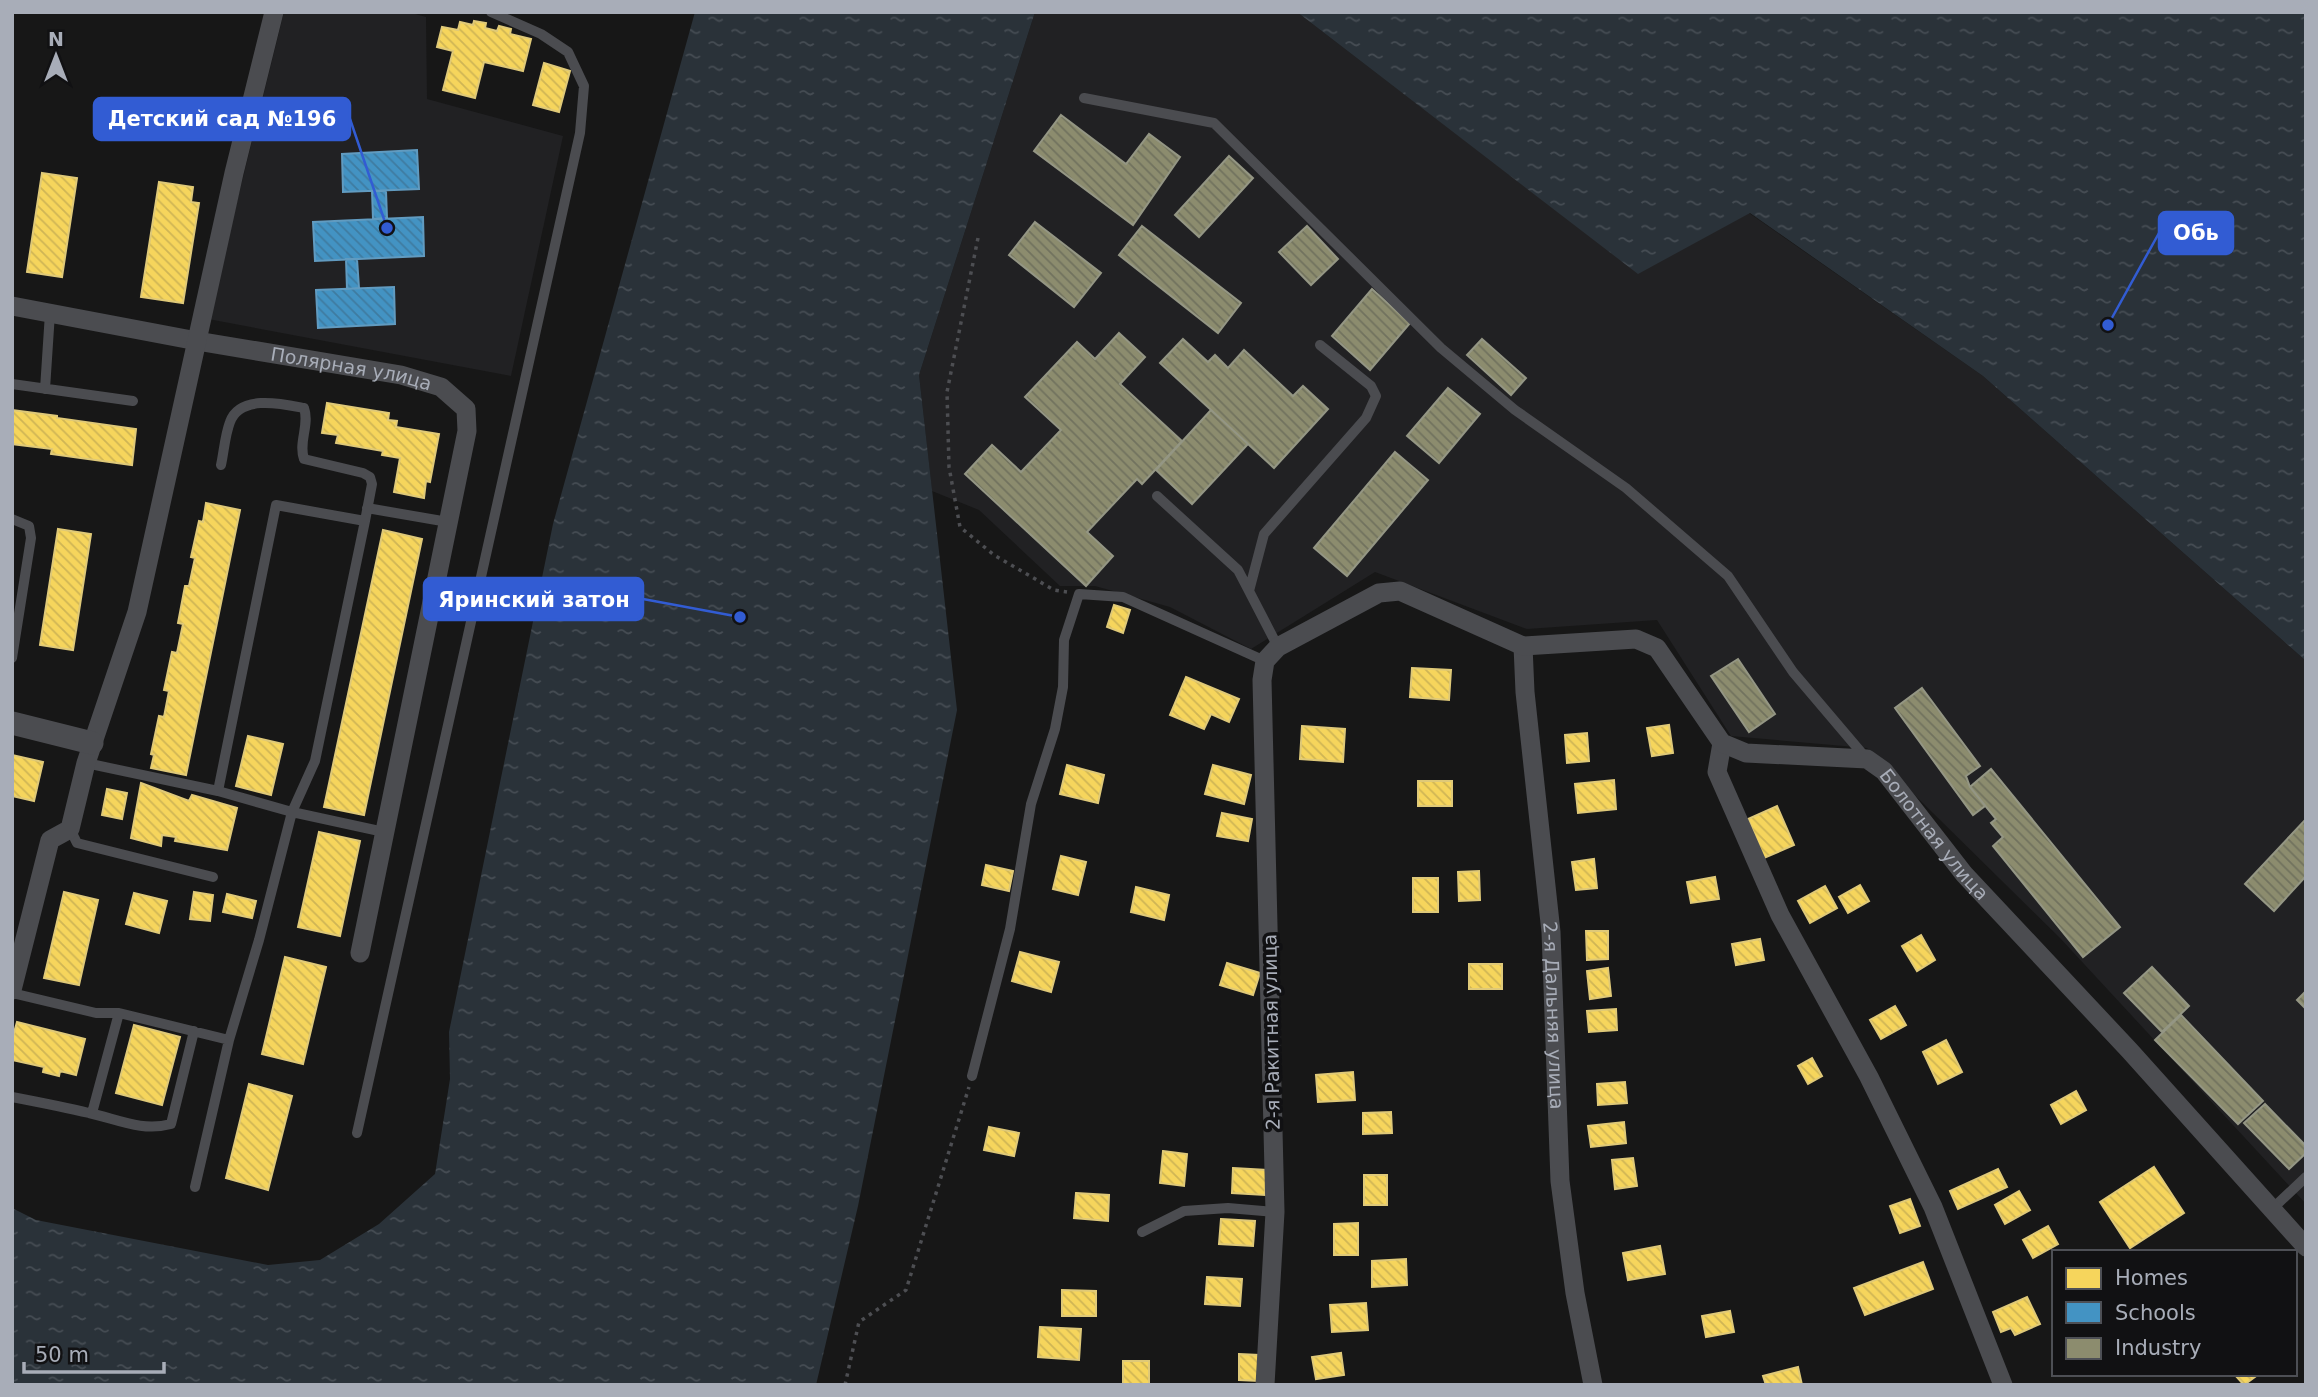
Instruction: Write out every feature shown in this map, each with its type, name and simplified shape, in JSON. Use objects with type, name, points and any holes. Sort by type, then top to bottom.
[{"type":"street","points":[[12,992],[50,840],[70,829],[89,753],[137,612],[234,173],[274,12]]},
{"type":"street","name":"Полярная улица","points":[[12,306],[197,341],[401,375],[441,387],[466,409],[467,431],[360,953]]},
{"type":"street","points":[[1268,663],[1379,593],[1400,591],[1523,646],[1636,639],[1657,648],[1722,743],[1717,772],[1780,915],[1869,1077],[1933,1207],[2003,1385]]},
{"type":"street","name":"2-я Дальняя улица","points":[[1523,646],[1525,692],[1551,932],[1560,1181],[1575,1293],[1593,1385]]},
{"type":"street","name":"2-я Ракитная улица","points":[[1265,1385],[1275,1212],[1268,663]]},
{"type":"street","points":[[12,723],[89,753]]},
{"type":"street","name":"Болотная улица","points":[[1722,743],[1746,753],[1867,759],[1884,771],[1964,874],[2130,1051],[2306,1247]]},
{"type":"lane","points":[[357,1133],[580,133],[584,86],[569,52],[541,34],[491,12]]},
{"type":"lane","points":[[1084,98],[1214,123],[1441,348],[1515,410],[1626,488],[1728,576],[1793,672],[1867,759]]},
{"type":"lane","points":[[45,389],[50,313]]},
{"type":"lane","points":[[1249,591],[1264,534],[1366,418],[1376,396],[1371,386],[1320,345]]},
{"type":"lane","points":[[12,384],[133,401]]},
{"type":"lane","points":[[195,1187],[229,1041],[259,940],[292,812],[315,761],[372,484],[370,477],[363,473],[304,459],[301,450],[307,415],[304,408],[264,401],[230,419],[221,465]]},
{"type":"lane","points":[[1157,496],[1238,570],[1249,591],[1268,663]]},
{"type":"lane","points":[[218,791],[276,505],[365,521]]},
{"type":"lane","points":[[368,508],[448,522]]},
{"type":"lane","points":[[12,519],[29,526],[32,538],[12,658]]},
{"type":"lane","points":[[972,1076],[1010,929],[1031,804],[1055,729],[1063,687],[1064,640],[1079,594],[1123,597],[1268,663]]},
{"type":"lane","points":[[89,753],[292,812],[384,832]]},
{"type":"lane","points":[[70,829],[77,843],[213,877]]},
{"type":"lane","points":[[12,992],[96,1013],[119,1013],[229,1041]]},
{"type":"lane","points":[[92,1113],[119,1013]]},
{"type":"lane","points":[[12,1097],[92,1113],[144,1127],[171,1124],[194,1031]]},
{"type":"lane","points":[[2273,1209],[2306,1177]]},
{"type":"lane","points":[[1142,1232],[1184,1211],[1228,1208],[1275,1212]]},
{"type":"path","points":[[978,238],[947,392],[949,467],[960,527],[994,555],[1054,590],[1079,594]]},
{"type":"path","points":[[845,1385],[859,1322],[906,1290],[972,1076]]},
{"type":"shaded area","points":[[284,12],[408,12],[426,17],[427,99],[563,136],[511,376],[208,319]]},
{"type":"shaded area","points":[[1035,12],[1297,12],[1638,273],[1749,213],[1983,376],[2306,661],[2306,1204],[2060,938],[1867,748],[1731,736],[1657,620],[1527,629],[1375,572],[1251,649],[1170,607],[1095,586],[1060,586],[979,510],[932,491],[919,375]]},
{"type":"water","points":[[695,12],[1035,12],[919,375],[957,710],[858,1206],[816,1385],[12,1385],[12,1208],[36,1220],[268,1265],[320,1260],[379,1224],[435,1174],[450,1079],[449,1032],[553,524]]},
{"type":"water","points":[[1297,12],[2306,12],[2306,661],[1983,376],[1750,213],[1638,274]]},
{"type":"building: Homes","points":[[474,21],[486,23],[485,28],[497,31],[499,26],[511,29],[510,34],[531,39],[523,71],[484,62],[475,98],[443,90],[453,51],[437,47],[442,27],[458,30],[460,22],[473,25]]},
{"type":"building: Homes","points":[[544,63],[570,71],[559,112],[533,105]]},
{"type":"building: Homes","points":[[42,173],[77,178],[62,277],[27,272]]},
{"type":"building: Homes","points":[[159,182],[193,187],[191,202],[199,203],[183,303],[141,297]]},
{"type":"building: Homes","points":[[327,403],[389,413],[388,420],[397,421],[396,427],[439,434],[430,482],[426,481],[424,498],[394,492],[400,458],[382,455],[383,451],[336,443],[338,435],[322,433]]},
{"type":"building: Homes","points":[[12,410],[136,429],[132,465],[51,454],[52,449],[12,444]]},
{"type":"building: Homes","points":[[206,503],[240,510],[186,775],[151,768],[154,755],[151,754],[159,716],[164,717],[169,691],[164,690],[172,652],[177,653],[183,624],[178,623],[185,586],[189,586],[195,558],[191,557],[199,521],[203,522]]},
{"type":"building: Homes","points":[[58,529],[91,534],[73,650],[40,645]]},
{"type":"building: Homes","points":[[383,530],[422,539],[364,815],[324,807]]},
{"type":"building: Homes","points":[[1114,605],[1130,610],[1123,633],[1107,627]]},
{"type":"building: Homes","points":[[1412,668],[1451,670],[1449,700],[1410,697]]},
{"type":"building: Homes","points":[[1186,677],[1239,699],[1229,722],[1211,714],[1204,729],[1170,715]]},
{"type":"building: Homes","points":[[1669,725],[1673,753],[1652,756],[1647,728]]},
{"type":"building: Homes","points":[[1302,726],[1345,729],[1343,762],[1300,759]]},
{"type":"building: Homes","points":[[1587,733],[1589,761],[1567,763],[1565,735]]},
{"type":"building: Homes","points":[[248,736],[283,744],[271,795],[236,786]]},
{"type":"building: Homes","points":[[12,755],[43,762],[34,801],[12,796]]},
{"type":"building: Homes","points":[[1067,765],[1104,775],[1098,803],[1060,794]]},
{"type":"building: Homes","points":[[1213,765],[1251,775],[1244,804],[1205,794]]},
{"type":"building: Homes","points":[[1614,780],[1616,809],[1578,813],[1575,784]]},
{"type":"building: Homes","points":[[1418,781],[1452,781],[1452,806],[1418,806]]},
{"type":"building: Homes","points":[[141,783],[189,801],[192,795],[237,808],[227,850],[175,841],[176,837],[162,835],[161,846],[131,838]]},
{"type":"building: Homes","points":[[107,789],[127,793],[122,819],[102,815]]},
{"type":"building: Homes","points":[[1777,806],[1794,845],[1764,858],[1748,819]]},
{"type":"building: Homes","points":[[1222,813],[1252,819],[1248,841],[1217,836]]},
{"type":"building: Homes","points":[[319,832],[360,841],[340,936],[298,927]]},
{"type":"building: Homes","points":[[1061,856],[1086,862],[1078,895],[1053,889]]},
{"type":"building: Homes","points":[[1594,859],[1597,888],[1576,890],[1572,862]]},
{"type":"building: Homes","points":[[986,865],[1013,871],[1009,891],[982,885]]},
{"type":"building: Homes","points":[[1479,871],[1480,900],[1459,901],[1458,872]]},
{"type":"building: Homes","points":[[1715,877],[1719,899],[1691,903],[1687,882]]},
{"type":"building: Homes","points":[[1413,878],[1438,878],[1438,912],[1413,912]]},
{"type":"building: Homes","points":[[1860,885],[1869,901],[1848,913],[1839,897]]},
{"type":"building: Homes","points":[[1825,886],[1837,908],[1810,923],[1798,901]]},
{"type":"building: Homes","points":[[1136,887],[1169,895],[1164,920],[1131,912]]},
{"type":"building: Homes","points":[[64,892],[98,900],[79,985],[44,978]]},
{"type":"building: Homes","points":[[194,892],[213,895],[210,921],[190,919]]},
{"type":"building: Homes","points":[[134,893],[167,901],[159,933],[126,924]]},
{"type":"building: Homes","points":[[227,894],[256,901],[252,918],[223,912]]},
{"type":"building: Homes","points":[[1586,931],[1608,931],[1608,959],[1587,960]]},
{"type":"building: Homes","points":[[1921,935],[1935,960],[1917,971],[1902,946]]},
{"type":"building: Homes","points":[[1760,939],[1764,960],[1736,965],[1732,944]]},
{"type":"building: Homes","points":[[1020,952],[1059,962],[1051,992],[1012,981]]},
{"type":"building: Homes","points":[[285,957],[326,967],[303,1064],[262,1054]]},
{"type":"building: Homes","points":[[1227,963],[1260,973],[1253,995],[1220,985]]},
{"type":"building: Homes","points":[[1469,964],[1502,964],[1502,989],[1469,989]]},
{"type":"building: Homes","points":[[1608,968],[1611,996],[1590,999],[1587,971]]},
{"type":"building: Homes","points":[[1895,1006],[1906,1025],[1881,1039],[1870,1020]]},
{"type":"building: Homes","points":[[1616,1009],[1617,1030],[1589,1032],[1587,1011]]},
{"type":"building: Homes","points":[[17,1022],[85,1039],[76,1075],[60,1071],[59,1076],[43,1072],[44,1067],[12,1060],[12,1040]]},
{"type":"building: Homes","points":[[134,1025],[180,1037],[162,1105],[116,1093]]},
{"type":"building: Homes","points":[[1946,1040],[1962,1072],[1938,1084],[1923,1052]]},
{"type":"building: Homes","points":[[1812,1058],[1822,1076],[1808,1084],[1798,1066]]},
{"type":"building: Homes","points":[[1353,1072],[1355,1100],[1318,1102],[1316,1075]]},
{"type":"building: Homes","points":[[1625,1082],[1627,1103],[1598,1105],[1597,1084]]},
{"type":"building: Homes","points":[[249,1084],[292,1096],[268,1190],[226,1178]]},
{"type":"building: Homes","points":[[2076,1091],[2086,1110],[2061,1124],[2051,1105]]},
{"type":"building: Homes","points":[[1391,1112],[1392,1133],[1363,1134],[1363,1113]]},
{"type":"building: Homes","points":[[1624,1122],[1626,1143],[1591,1147],[1588,1126]]},
{"type":"building: Homes","points":[[989,1127],[1019,1133],[1014,1156],[984,1150]]},
{"type":"building: Homes","points":[[1163,1151],[1187,1154],[1184,1186],[1160,1183]]},
{"type":"building: Homes","points":[[1633,1158],[1637,1186],[1615,1189],[1612,1160]]},
{"type":"building: Homes","points":[[2154,1167],[2184,1213],[2130,1248],[2100,1202]]},
{"type":"building: Homes","points":[[1233,1168],[1267,1170],[1265,1195],[1232,1193]]},
{"type":"building: Homes","points":[[1998,1169],[2007,1187],[1958,1209],[1950,1191]]},
{"type":"building: Homes","points":[[1364,1175],[1387,1175],[1387,1205],[1364,1205]]},
{"type":"building: Homes","points":[[2019,1191],[2030,1210],[2005,1224],[1995,1205]]},
{"type":"building: Homes","points":[[1076,1193],[1109,1195],[1108,1221],[1074,1218]]},
{"type":"building: Homes","points":[[1910,1199],[1920,1226],[1900,1233],[1890,1206]]},
{"type":"building: Homes","points":[[1221,1219],[1255,1221],[1253,1246],[1219,1244]]},
{"type":"building: Homes","points":[[1358,1223],[1358,1255],[1334,1255],[1334,1224]]},
{"type":"building: Homes","points":[[2048,1226],[2058,1244],[2033,1258],[2023,1240]]},
{"type":"building: Homes","points":[[1660,1246],[1665,1274],[1628,1280],[1623,1253]]},
{"type":"building: Homes","points":[[1406,1259],[1407,1285],[1372,1287],[1372,1261]]},
{"type":"building: Homes","points":[[1923,1262],[1933,1289],[1865,1315],[1854,1288]]},
{"type":"building: Homes","points":[[1207,1277],[1242,1279],[1240,1306],[1205,1304]]},
{"type":"building: Homes","points":[[1062,1290],[1096,1291],[1096,1316],[1062,1316]]},
{"type":"building: Homes","points":[[2027,1297],[2040,1324],[2015,1335],[2011,1328],[2001,1332],[1993,1312]]},
{"type":"building: Homes","points":[[1366,1303],[1368,1330],[1332,1332],[1330,1305]]},
{"type":"building: Homes","points":[[1730,1311],[1734,1332],[1706,1337],[1702,1316]]},
{"type":"building: Homes","points":[[1040,1327],[1081,1329],[1079,1360],[1038,1357]]},
{"type":"building: Homes","points":[[1341,1353],[1344,1375],[1316,1379],[1312,1357]]},
{"type":"building: Homes","points":[[1239,1354],[1259,1355],[1259,1381],[1239,1380]]},
{"type":"building: Homes","points":[[1123,1361],[1149,1361],[1149,1385],[1123,1385]]},
{"type":"building: Homes","points":[[1798,1367],[1802,1385],[1766,1385],[1763,1376]]},
{"type":"building: Homes","points":[[2236,1376],[2256,1376],[2244,1385]]},
{"type":"building: Schools","points":[[417,150],[419,189],[343,192],[342,154]]},
{"type":"building: Schools","points":[[372,191],[386,191],[387,218],[373,219]]},
{"type":"building: Schools","points":[[423,217],[424,256],[315,261],[313,222]]},
{"type":"building: Schools","points":[[346,259],[357,259],[359,288],[347,289]]},
{"type":"building: Schools","points":[[394,287],[395,324],[318,328],[316,290]]},
{"type":"building: Industry","points":[[1061,115],[1126,164],[1149,134],[1180,157],[1133,225],[1034,151]]},
{"type":"building: Industry","points":[[1229,156],[1253,178],[1199,237],[1175,215]]},
{"type":"building: Industry","points":[[1035,222],[1101,273],[1074,307],[1009,255]]},
{"type":"building: Industry","points":[[1142,226],[1241,303],[1218,333],[1119,255]]},
{"type":"building: Industry","points":[[1307,226],[1338,259],[1311,285],[1279,252]]},
{"type":"building: Industry","points":[[1372,289],[1410,323],[1370,370],[1332,336]]},
{"type":"building: Industry","points":[[1119,333],[1145,357],[1120,384],[1182,441],[1142,484],[1137,479],[1087,532],[1113,556],[1086,586],[965,474],[992,445],[1021,472],[1061,430],[1025,397],[1077,342],[1095,359]]},
{"type":"building: Industry","points":[[1183,339],[1208,362],[1215,355],[1228,368],[1244,350],[1293,396],[1303,386],[1328,409],[1274,468],[1160,363]]},
{"type":"building: Industry","points":[[1482,339],[1526,378],[1511,395],[1467,355]]},
{"type":"building: Industry","points":[[1448,388],[1480,414],[1439,463],[1407,436]]},
{"type":"building: Industry","points":[[1211,410],[1248,444],[1192,504],[1156,470]]},
{"type":"building: Industry","points":[[1395,452],[1428,480],[1347,576],[1314,548]]},
{"type":"building: Industry","points":[[1738,659],[1775,714],[1749,732],[1711,676]]},
{"type":"building: Industry","points":[[1922,688],[1980,766],[1966,776],[1970,787],[1985,806],[1973,815],[1895,708]]},
{"type":"building: Industry","points":[[1991,769],[2120,927],[2083,957],[1993,846],[2003,837],[1991,823],[1996,819],[1970,787]]},
{"type":"building: Industry","points":[[2306,819],[2306,876],[2274,911],[2245,884]]},
{"type":"building: Industry","points":[[2152,967],[2189,1006],[2162,1032],[2124,993]]},
{"type":"building: Industry","points":[[2306,991],[2306,1009],[2297,1000]]},
{"type":"building: Industry","points":[[2181,1015],[2263,1101],[2238,1124],[2155,1040]]},
{"type":"building: Industry","points":[[2265,1104],[2306,1146],[2306,1153],[2289,1169],[2244,1123]]},
{"type":"place","name":"Детский сад №196","points":[[387,228]]},
{"type":"place","name":"Обь","points":[[2108,325]]},
{"type":"place","name":"Яринский затон","points":[[740,617]]}]
